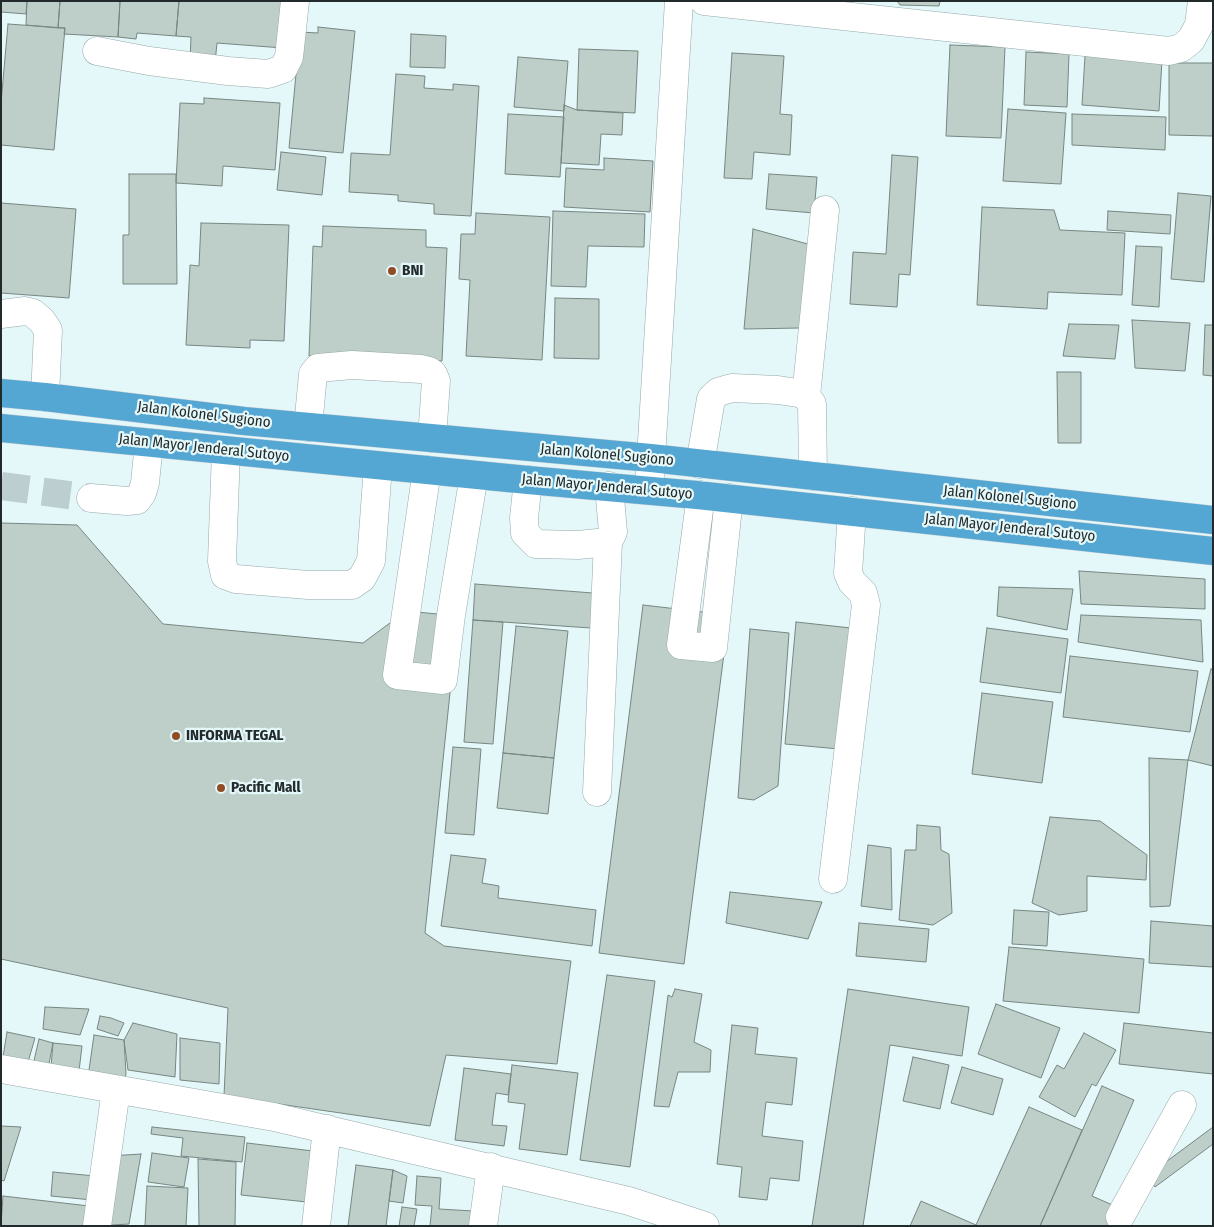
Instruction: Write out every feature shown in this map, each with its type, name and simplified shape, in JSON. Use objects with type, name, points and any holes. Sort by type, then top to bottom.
[{"type":"highway","name":"Jalan Kolonel Sugiono","points":[[1,393],[45,396],[308,427],[651,458],[1213,520]]},
{"type":"highway","name":"Jalan Mayor Jenderal Sutoyo","points":[[1,428],[378,466],[701,495],[1213,551]]},
{"type":"street","points":[[97,51],[149,61],[268,74],[283,69],[289,57],[295,1]]},
{"type":"street","points":[[649,490],[679,1]]},
{"type":"street","points":[[704,1],[1169,51],[1181,48],[1192,40],[1199,25],[1202,1]]},
{"type":"street","points":[[806,396],[825,210]]},
{"type":"street","points":[[1,314],[25,311],[33,313],[48,330],[45,396]]},
{"type":"street","points":[[308,427],[313,374],[318,368],[352,365],[421,369],[433,374],[436,381],[432,438]]},
{"type":"street","points":[[700,464],[711,399],[718,392],[732,388],[778,390],[806,396],[812,404],[813,476]]},
{"type":"street","points":[[91,498],[137,500],[142,493],[145,483],[149,443]]},
{"type":"street","points":[[226,451],[222,561],[225,574],[236,579],[308,585],[352,585],[362,578],[371,561],[378,466]]},
{"type":"street","points":[[427,470],[397,675],[443,680],[451,616],[474,475]]},
{"type":"street","points":[[528,480],[524,518],[525,532],[536,544],[578,545],[608,542]]},
{"type":"street","points":[[597,792],[608,542],[613,532],[609,486]]},
{"type":"street","points":[[701,495],[681,645],[713,648],[729,498]]},
{"type":"street","points":[[833,880],[866,605],[864,593],[852,582],[848,572],[852,511]]},
{"type":"street","points":[[1,1069],[274,1117],[629,1201],[705,1226]]},
{"type":"street","points":[[97,1226],[116,1090]]},
{"type":"street","points":[[1120,1217],[1182,1106]]},
{"type":"street","points":[[316,1226],[327,1129]]},
{"type":"street","points":[[483,1226],[491,1167]]},
{"type":"building","points":[[1,1],[27,1],[26,14],[1,12]]},
{"type":"building","points":[[27,1],[60,1],[58,28],[26,25]]},
{"type":"building","points":[[60,1],[120,1],[118,37],[64,34],[65,28],[58,28]]},
{"type":"building","points":[[120,1],[179,1],[176,36],[137,33],[136,39],[118,37]]},
{"type":"building","points":[[179,1],[286,1],[283,48],[217,43],[215,63],[190,61],[191,37],[176,36]]},
{"type":"building","points":[[897,1],[940,1],[939,6],[900,5]]},
{"type":"building","points":[[8,24],[65,28],[54,150],[1,145],[1,103]]},
{"type":"building","points":[[318,27],[355,31],[343,153],[289,148],[300,32],[318,33]]},
{"type":"building","points":[[411,34],[446,36],[445,68],[410,67]]},
{"type":"building","points":[[950,45],[1005,47],[1001,138],[946,136]]},
{"type":"building","points":[[579,49],[638,51],[635,113],[577,110]]},
{"type":"building","points":[[1026,52],[1069,54],[1067,107],[1024,105]]},
{"type":"building","points":[[732,53],[784,56],[780,114],[792,115],[790,155],[754,152],[752,179],[724,178]]},
{"type":"building","points":[[1085,56],[1162,60],[1159,111],[1082,105]]},
{"type":"building","points":[[518,57],[568,61],[564,111],[514,107]]},
{"type":"building","points":[[1169,63],[1213,63],[1213,136],[1169,135]]},
{"type":"building","points":[[396,74],[425,76],[424,88],[453,90],[453,84],[479,86],[471,216],[434,214],[434,204],[398,201],[398,195],[349,192],[351,153],[390,155]]},
{"type":"building","points":[[204,98],[280,103],[275,170],[223,166],[222,186],[176,183],[180,103],[204,104]]},
{"type":"building","points":[[564,105],[577,110],[623,113],[622,135],[601,134],[599,165],[561,163]]},
{"type":"building","points":[[1008,109],[1066,113],[1061,184],[1003,181]]},
{"type":"building","points":[[508,114],[564,117],[560,177],[505,174]]},
{"type":"building","points":[[1072,114],[1166,117],[1165,150],[1072,145]]},
{"type":"building","points":[[281,152],[326,157],[322,195],[277,190]]},
{"type":"building","points":[[892,155],[918,157],[910,275],[899,274],[897,307],[850,304],[853,252],[886,254]]},
{"type":"building","points":[[604,158],[653,161],[650,212],[564,207],[566,168],[604,170]]},
{"type":"building","points":[[129,174],[176,174],[177,284],[123,284],[123,235],[129,235]]},
{"type":"building","points":[[769,174],[817,177],[814,213],[766,209]]},
{"type":"building","points":[[1178,193],[1211,196],[1204,282],[1171,279]]},
{"type":"building","points":[[1,203],[76,209],[69,298],[1,293]]},
{"type":"building","points":[[982,207],[1054,210],[1060,230],[1125,233],[1122,295],[1048,292],[1047,309],[977,305]]},
{"type":"building","points":[[553,211],[645,214],[644,247],[588,246],[586,287],[551,286]]},
{"type":"building","points":[[1108,211],[1171,215],[1170,234],[1107,230]]},
{"type":"building","points":[[476,213],[550,217],[542,360],[466,356],[470,280],[459,279],[461,234],[475,234]]},
{"type":"building","points":[[201,223],[289,225],[284,341],[250,340],[250,348],[186,345],[190,265],[199,266]]},
{"type":"building","points":[[323,226],[426,230],[426,247],[447,248],[442,361],[309,356],[313,246],[322,247]]},
{"type":"building","points":[[753,229],[815,246],[800,328],[744,329]]},
{"type":"building","points":[[1136,246],[1162,247],[1159,307],[1132,305]]},
{"type":"building","points":[[555,298],[599,299],[599,359],[554,358]]},
{"type":"building","points":[[1132,320],[1190,323],[1185,371],[1135,368]]},
{"type":"building","points":[[1069,324],[1119,325],[1115,359],[1063,356]]},
{"type":"building","points":[[1205,325],[1213,325],[1213,376],[1203,375]]},
{"type":"building","points":[[1057,372],[1081,372],[1081,443],[1058,443]]},
{"type":"building","name":"Pacific Mall","points":[[1,523],[77,525],[163,624],[363,643],[406,611],[458,616],[425,933],[444,946],[571,961],[557,1064],[446,1055],[430,1126],[224,1096],[228,1008],[1,959]]},
{"type":"building","points":[[1079,571],[1205,579],[1205,609],[1081,604]]},
{"type":"building","points":[[475,584],[593,593],[591,628],[473,620]]},
{"type":"building","points":[[999,587],[1073,589],[1067,630],[997,616]]},
{"type":"building","points":[[643,605],[729,615],[684,964],[599,953]]},
{"type":"building","points":[[1081,615],[1201,620],[1203,662],[1078,642]]},
{"type":"building","points":[[473,620],[503,622],[493,744],[464,742]]},
{"type":"building","points":[[796,622],[851,628],[839,749],[785,744]]},
{"type":"building","points":[[516,626],[568,631],[554,758],[503,753]]},
{"type":"building","points":[[987,628],[1068,639],[1061,693],[980,682]]},
{"type":"building","points":[[750,629],[789,633],[778,786],[754,800],[738,798]]},
{"type":"building","points":[[1070,656],[1198,671],[1190,732],[1063,717]]},
{"type":"building","points":[[1211,669],[1213,669],[1213,766],[1188,760]]},
{"type":"building","points":[[982,693],[1053,702],[1042,783],[972,774]]},
{"type":"building","points":[[453,747],[481,749],[474,835],[445,833]]},
{"type":"building","points":[[503,753],[554,758],[548,814],[497,808]]},
{"type":"building","points":[[1149,758],[1188,760],[1170,906],[1150,907]]},
{"type":"building","points":[[1050,817],[1100,821],[1147,855],[1146,880],[1087,876],[1087,911],[1059,915],[1032,903]]},
{"type":"building","points":[[917,825],[940,827],[941,850],[949,854],[952,913],[933,925],[899,920],[905,850],[916,850]]},
{"type":"building","points":[[868,845],[891,848],[892,910],[861,906]]},
{"type":"building","points":[[451,855],[486,859],[482,883],[499,886],[498,898],[596,910],[592,946],[441,926]]},
{"type":"building","points":[[730,892],[822,902],[808,939],[726,923]]},
{"type":"building","points":[[1014,910],[1049,912],[1047,946],[1012,944]]},
{"type":"building","points":[[1151,921],[1213,926],[1213,967],[1149,963]]},
{"type":"building","points":[[859,923],[929,929],[926,962],[856,956]]},
{"type":"building","points":[[1009,947],[1144,959],[1139,1013],[1003,1001]]},
{"type":"building","points":[[607,975],[655,981],[630,1167],[580,1160]]},
{"type":"building","points":[[675,989],[702,994],[694,1042],[711,1050],[710,1072],[678,1072],[669,1107],[654,1106],[668,995],[672,997]]},
{"type":"building","points":[[848,989],[969,1007],[962,1056],[890,1045],[863,1226],[812,1226]]},
{"type":"building","points":[[996,1004],[1060,1028],[1041,1078],[978,1054]]},
{"type":"building","points":[[45,1007],[89,1009],[80,1035],[43,1029]]},
{"type":"building","points":[[100,1016],[124,1023],[118,1036],[97,1029]]},
{"type":"building","points":[[133,1023],[177,1034],[175,1077],[128,1070],[124,1040]]},
{"type":"building","points":[[1124,1023],[1213,1033],[1213,1074],[1119,1064]]},
{"type":"building","points":[[732,1025],[758,1028],[755,1054],[797,1058],[792,1105],[766,1102],[762,1136],[803,1141],[799,1181],[770,1178],[767,1200],[739,1197],[742,1167],[717,1164]]},
{"type":"building","points":[[7,1032],[35,1038],[28,1062],[3,1057]]},
{"type":"building","points":[[1084,1033],[1116,1050],[1096,1086],[1092,1084],[1075,1117],[1039,1097],[1057,1065],[1064,1069]]},
{"type":"building","points":[[94,1035],[124,1040],[126,1074],[123,1085],[88,1077]]},
{"type":"building","points":[[180,1038],[220,1043],[219,1084],[180,1080]]},
{"type":"building","points":[[39,1039],[53,1043],[48,1069],[33,1065]]},
{"type":"building","points":[[53,1043],[82,1046],[79,1071],[51,1067]]},
{"type":"building","points":[[913,1057],[949,1065],[940,1109],[903,1101]]},
{"type":"building","points":[[512,1065],[578,1073],[567,1155],[519,1149],[525,1104],[508,1102]]},
{"type":"building","points":[[962,1067],[1003,1079],[993,1115],[951,1103]]},
{"type":"building","points":[[464,1068],[511,1074],[508,1095],[496,1093],[492,1125],[507,1126],[504,1146],[455,1140]]},
{"type":"building","points":[[1102,1086],[1134,1100],[1092,1196],[1117,1207],[1109,1226],[1040,1226]]},
{"type":"building","points":[[1029,1107],[1082,1130],[1040,1226],[910,1226],[921,1201],[976,1225]]},
{"type":"building","points":[[1,1126],[21,1127],[4,1181],[1,1180]]},
{"type":"building","points":[[152,1127],[245,1137],[242,1162],[181,1156],[183,1138],[151,1134]]},
{"type":"building","points":[[1213,1127],[1213,1144],[1155,1187],[1147,1176]]},
{"type":"building","points":[[247,1143],[313,1151],[307,1202],[241,1195]]},
{"type":"building","points":[[152,1153],[189,1158],[184,1187],[148,1182]]},
{"type":"building","points":[[141,1154],[129,1224],[113,1225],[100,1221],[110,1156]]},
{"type":"building","points":[[198,1159],[236,1162],[235,1226],[199,1226]]},
{"type":"building","points":[[356,1165],[393,1170],[386,1226],[348,1226]]},
{"type":"building","points":[[393,1170],[407,1176],[403,1203],[389,1201]]},
{"type":"building","points":[[53,1172],[95,1176],[92,1200],[51,1196]]},
{"type":"building","points":[[417,1176],[441,1178],[439,1209],[473,1211],[472,1226],[430,1226],[432,1206],[415,1205]]},
{"type":"building","points":[[147,1186],[188,1188],[186,1226],[145,1226]]},
{"type":"building","points":[[3,1196],[89,1206],[86,1226],[1,1226]]},
{"type":"building","points":[[402,1207],[417,1209],[414,1226],[399,1226]]},
{"type":"tunnel","points":[[1,486],[91,498]]},
{"type":"place","name":"BNI","points":[[392,271]]},
{"type":"place","name":"INFORMA TEGAL","points":[[176,736]]},
{"type":"place","name":"Pacific Mall","points":[[221,788]]}]
